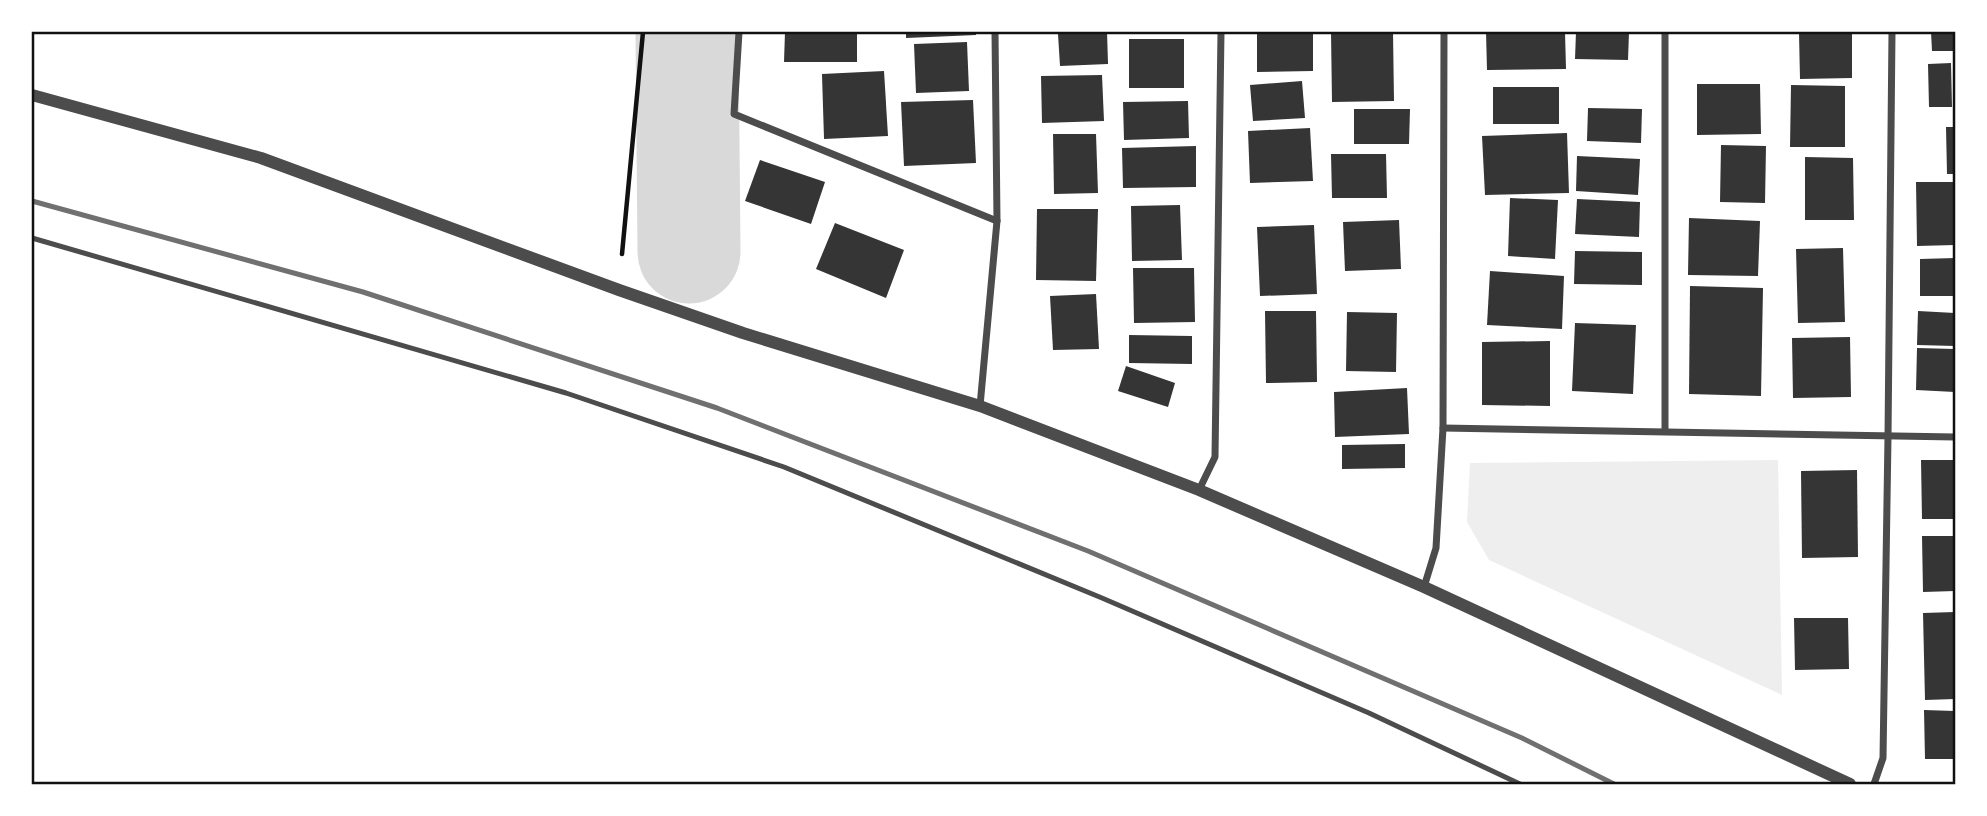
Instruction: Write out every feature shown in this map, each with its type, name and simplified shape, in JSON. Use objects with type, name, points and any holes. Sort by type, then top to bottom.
[{"type":"street","points":[[739,32],[734,114],[997,221]]},
{"type":"street","points":[[980,407],[997,221],[995,32]]},
{"type":"street","points":[[1199,490],[1215,457],[1220,32]]},
{"type":"street","points":[[1424,587],[1436,548],[1443,428],[1444,32]]},
{"type":"street","points":[[1665,32],[1665,431]]},
{"type":"street","points":[[1874,785],[1883,758],[1892,32]]},
{"type":"street","points":[[32,95],[261,158],[618,290],[743,333],[980,407],[1199,490],[1424,587],[1850,785]]},
{"type":"street","points":[[1443,428],[1955,437]]},
{"type":"lane","points":[[32,238],[566,393],[784,467],[1102,598],[1369,713],[1520,785]]},
{"type":"path","points":[[618,290],[643,32]]},
{"type":"shaded area","points":[[1778,460],[1782,695],[1489,560],[1467,522],[1470,463]]},
{"type":"building","points":[[785,32],[857,32],[857,62],[784,62]]},
{"type":"building","points":[[906,32],[976,32],[976,35],[906,38]]},
{"type":"building","points":[[1107,32],[1108,64],[1060,66],[1058,34]]},
{"type":"building","points":[[1257,32],[1313,32],[1313,71],[1257,72]]},
{"type":"building","points":[[1331,32],[1393,32],[1394,101],[1332,102]]},
{"type":"building","points":[[1486,32],[1565,32],[1566,69],[1487,70]]},
{"type":"building","points":[[1576,32],[1629,32],[1628,60],[1575,59]]},
{"type":"building","points":[[1931,32],[1955,32],[1955,51],[1932,51]]},
{"type":"building","points":[[1799,33],[1852,33],[1852,78],[1800,79]]},
{"type":"building","points":[[1129,39],[1184,39],[1184,88],[1129,88]]},
{"type":"building","points":[[967,42],[969,91],[916,93],[914,44]]},
{"type":"building","points":[[1951,63],[1952,107],[1929,107],[1928,64]]},
{"type":"building","points":[[884,71],[888,136],[824,139],[822,74]]},
{"type":"building","points":[[1102,75],[1104,121],[1042,123],[1041,76]]},
{"type":"building","points":[[1302,81],[1305,118],[1253,121],[1250,85]]},
{"type":"building","points":[[1697,84],[1760,84],[1761,134],[1697,135]]},
{"type":"building","points":[[1791,85],[1845,86],[1845,147],[1790,147]]},
{"type":"building","points":[[1493,87],[1559,87],[1559,124],[1493,124]]},
{"type":"building","points":[[973,100],[976,163],[904,166],[901,102]]},
{"type":"building","points":[[1188,101],[1189,138],[1124,140],[1123,102]]},
{"type":"building","points":[[1588,108],[1642,109],[1641,143],[1587,141]]},
{"type":"building","points":[[1354,109],[1410,109],[1409,144],[1354,144]]},
{"type":"building","points":[[1946,127],[1955,127],[1955,174],[1947,174]]},
{"type":"building","points":[[1310,128],[1313,181],[1250,183],[1248,131]]},
{"type":"building","points":[[1567,133],[1569,193],[1485,195],[1482,136]]},
{"type":"building","points":[[1053,134],[1096,134],[1098,193],[1054,194]]},
{"type":"building","points":[[1721,145],[1766,146],[1765,203],[1720,202]]},
{"type":"building","points":[[1196,146],[1196,187],[1123,188],[1122,148]]},
{"type":"building","points":[[1331,154],[1386,154],[1387,198],[1332,198]]},
{"type":"building","points":[[1577,156],[1640,159],[1638,195],[1576,191]]},
{"type":"building","points":[[1805,157],[1853,158],[1854,220],[1805,220]]},
{"type":"building","points":[[760,160],[825,182],[811,224],[745,201]]},
{"type":"building","points":[[1916,182],[1955,182],[1955,245],[1917,246]]},
{"type":"building","points":[[1510,198],[1558,200],[1555,259],[1508,256]]},
{"type":"building","points":[[1577,199],[1640,202],[1639,237],[1575,234]]},
{"type":"building","points":[[1180,205],[1182,260],[1132,261],[1131,206]]},
{"type":"building","points":[[1037,209],[1098,209],[1096,281],[1036,280]]},
{"type":"building","points":[[1689,218],[1760,221],[1758,276],[1688,275]]},
{"type":"building","points":[[1399,220],[1401,269],[1345,271],[1343,222]]},
{"type":"building","points":[[835,223],[904,250],[886,298],[816,269]]},
{"type":"building","points":[[1314,225],[1317,294],[1260,296],[1257,227]]},
{"type":"building","points":[[1843,248],[1845,322],[1798,323],[1796,249]]},
{"type":"building","points":[[1575,251],[1642,252],[1642,285],[1574,284]]},
{"type":"building","points":[[1955,258],[1955,296],[1920,296],[1920,259]]},
{"type":"building","points":[[1133,268],[1194,268],[1195,322],[1134,323]]},
{"type":"building","points":[[1490,271],[1564,276],[1562,329],[1487,325]]},
{"type":"building","points":[[1690,286],[1763,288],[1761,396],[1689,394]]},
{"type":"building","points":[[1096,294],[1099,349],[1053,350],[1050,296]]},
{"type":"building","points":[[1265,311],[1316,311],[1317,382],[1266,383]]},
{"type":"building","points":[[1918,311],[1955,313],[1955,346],[1917,345]]},
{"type":"building","points":[[1347,312],[1397,313],[1396,372],[1346,371]]},
{"type":"building","points":[[1575,323],[1636,325],[1633,394],[1572,391]]},
{"type":"building","points":[[1129,335],[1192,336],[1192,364],[1129,363]]},
{"type":"building","points":[[1850,337],[1851,397],[1793,398],[1792,338]]},
{"type":"building","points":[[1550,341],[1550,406],[1482,405],[1482,342]]},
{"type":"building","points":[[1917,348],[1955,349],[1955,392],[1916,390]]},
{"type":"building","points":[[1126,366],[1175,383],[1168,407],[1118,391]]},
{"type":"building","points":[[1407,388],[1409,434],[1335,437],[1334,392]]},
{"type":"building","points":[[1405,444],[1405,468],[1342,469],[1342,445]]},
{"type":"building","points":[[1921,460],[1955,460],[1955,519],[1922,519]]},
{"type":"building","points":[[1857,470],[1858,557],[1802,558],[1801,471]]},
{"type":"building","points":[[1922,536],[1955,536],[1955,591],[1923,592]]},
{"type":"building","points":[[1955,612],[1955,699],[1925,700],[1923,613]]},
{"type":"building","points":[[1794,618],[1848,618],[1849,669],[1795,670]]},
{"type":"building","points":[[1924,710],[1955,711],[1955,759],[1925,759]]},
{"type":"waterway","points":[[687,32],[689,252]]},
{"type":"railway","points":[[32,201],[363,292],[717,408],[1088,551],[1522,738],[1614,784]]}]
